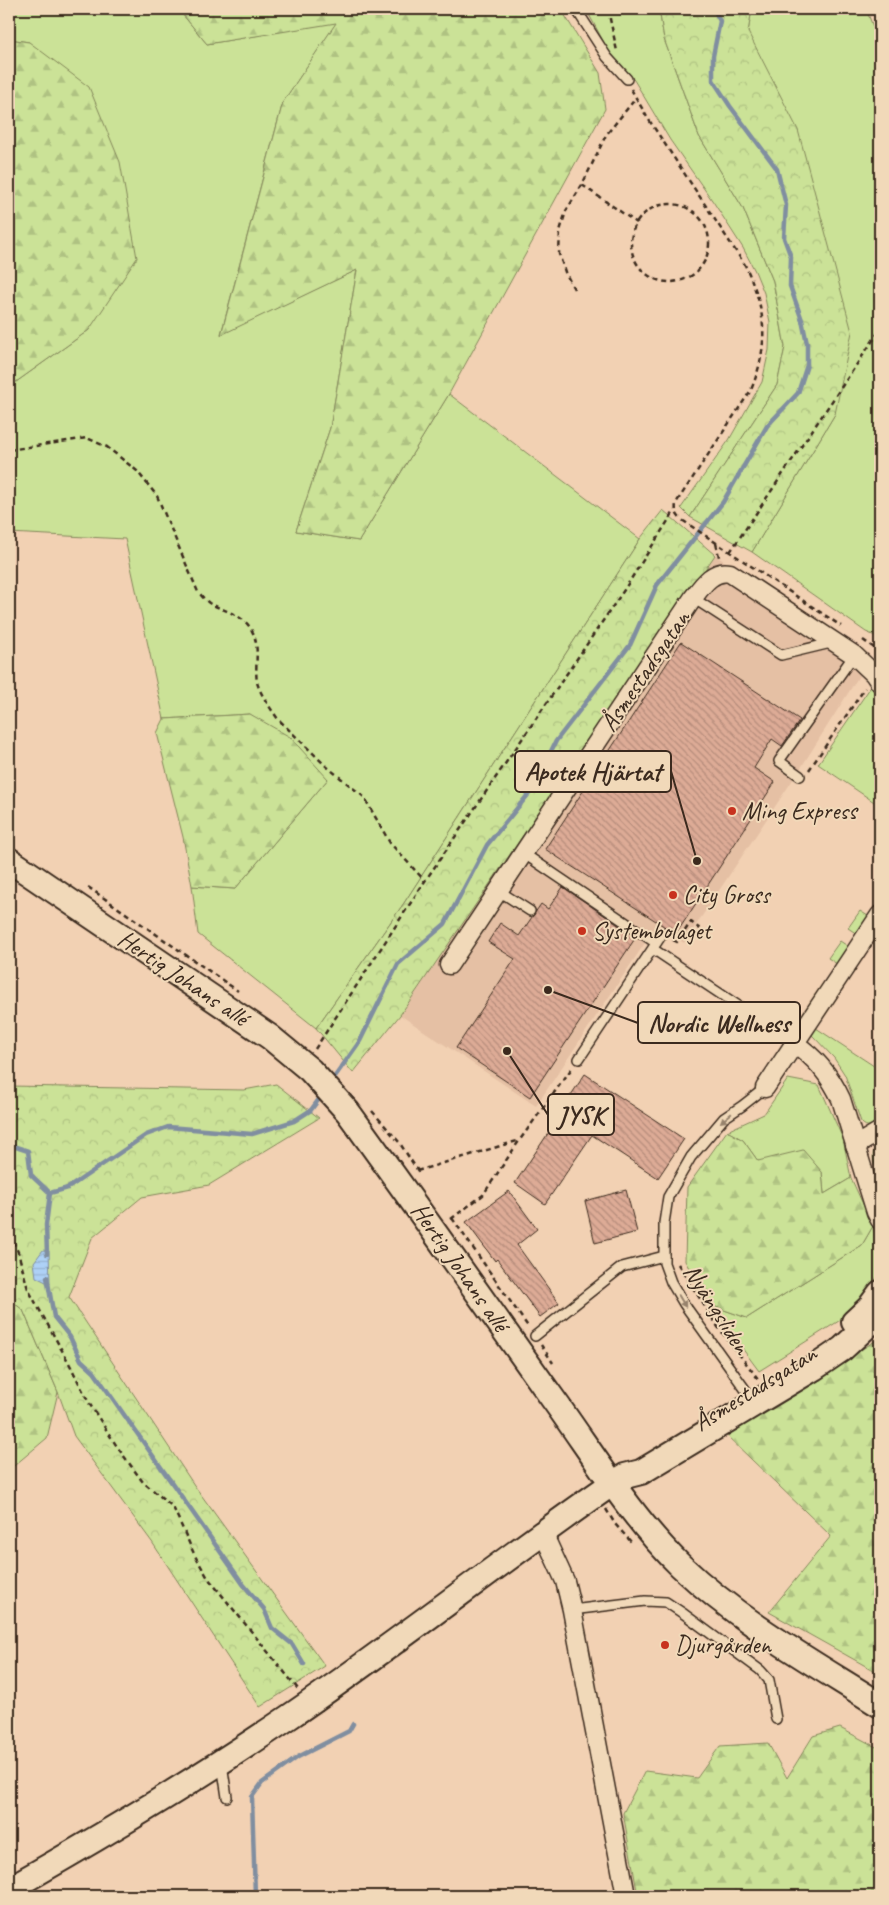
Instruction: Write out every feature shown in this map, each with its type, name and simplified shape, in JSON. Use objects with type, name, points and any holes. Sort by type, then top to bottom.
[{"type":"street","name":"Åsmestadsgatan","points":[[450,965],[701,586],[715,574],[722,571],[730,573],[840,635],[858,647],[877,679]]},
{"type":"street","name":"Hertig Johans allé","points":[[9,860],[270,1037],[313,1060],[342,1104],[434,1231],[619,1480],[662,1546],[682,1566],[730,1607],[880,1705]]},
{"type":"street","points":[[765,1088],[880,915]]},
{"type":"street","points":[[794,1043],[814,1058],[834,1084],[841,1099],[855,1146],[874,1189],[876,1212],[880,1220]]},
{"type":"street","points":[[855,1146],[880,1131]]},
{"type":"street","name":"Åsmestadsgatan","points":[[9,1889],[221,1762],[311,1701],[619,1480],[641,1472],[808,1358],[869,1308],[880,1293]]},
{"type":"street","name":"Åsmestadsgatan","points":[[756,1394],[842,1349],[880,1314]]},
{"type":"street","points":[[543,1534],[565,1581],[572,1610],[626,1896]]},
{"type":"lane","points":[[576,9],[607,57],[627,79]]},
{"type":"lane","points":[[693,598],[781,655],[840,635]]},
{"type":"lane","points":[[800,776],[779,761],[858,647]]},
{"type":"lane","points":[[523,854],[794,1043]]},
{"type":"lane","points":[[499,891],[530,912]]},
{"type":"lane","points":[[579,1059],[663,933]]},
{"type":"lane","name":"Nyängsliden","points":[[756,1394],[684,1304],[671,1282],[664,1263],[664,1223],[668,1197],[691,1157],[724,1118],[765,1088]]},
{"type":"lane","points":[[535,1336],[622,1267],[664,1256]]},
{"type":"lane","points":[[572,1610],[645,1601],[666,1602],[760,1670],[769,1680],[776,1719]]},
{"type":"lane","points":[[221,1762],[227,1797]]},
{"type":"path","points":[[313,1060],[425,881],[624,590],[675,510],[676,503],[751,390],[760,370],[763,316],[756,289],[745,265],[636,98],[617,50],[610,19],[610,9]]},
{"type":"path","points":[[574,289],[565,272],[559,254],[560,231],[566,211],[582,185],[606,135],[636,98]]},
{"type":"path","points":[[582,185],[637,223]]},
{"type":"path","points":[[662,206],[680,206],[692,211],[707,230],[709,243],[707,255],[702,266],[693,275],[682,280],[670,282],[658,280],[647,275],[639,266],[632,250],[632,233],[637,223],[645,213],[662,206]]},
{"type":"path","points":[[730,552],[880,330]]},
{"type":"path","points":[[9,450],[87,438],[107,447],[138,471],[157,496],[198,592],[208,602],[240,618],[249,626],[257,648],[257,683],[272,712],[326,766],[364,797],[390,843],[425,881]]},
{"type":"path","points":[[675,510],[682,520],[730,552],[840,635]]},
{"type":"path","points":[[858,647],[880,652]]},
{"type":"path","points":[[809,770],[877,679]]},
{"type":"path","points":[[663,933],[677,942],[690,922],[700,929]]},
{"type":"path","points":[[434,1231],[483,1195],[519,1141],[579,1059]]},
{"type":"path","points":[[369,1108],[399,1142],[418,1171]]},
{"type":"path","points":[[414,1173],[519,1141]]},
{"type":"path","points":[[9,1233],[18,1252],[28,1289],[69,1363],[88,1404],[143,1482],[173,1507],[195,1556],[208,1578],[298,1689]]},
{"type":"path","points":[[675,1259],[718,1327],[756,1394]]},
{"type":"shaded area","points":[[715,555],[869,660],[802,766],[684,943],[657,925],[536,1106],[400,1015]]},
{"type":"green space","points":[[9,9],[178,9],[207,44],[337,22],[283,102],[221,334],[357,270],[330,428],[296,531],[359,541],[449,394],[640,539],[404,903],[316,1028],[198,934],[192,886],[235,889],[328,779],[250,714],[164,719],[125,539],[9,533],[9,387],[89,330],[29,42],[9,39]]},
{"type":"green space","points":[[178,9],[561,9],[600,73],[605,109],[449,394],[359,541],[296,531],[330,428],[357,270],[221,335],[283,102],[336,23],[207,44]]},
{"type":"green space","points":[[586,9],[659,9],[664,39],[699,136],[743,208],[773,281],[785,347],[777,385],[690,517],[681,508],[729,440],[762,382],[769,350],[770,322],[764,293],[743,248],[670,140],[634,80],[608,50]]},
{"type":"green space","points":[[659,9],[752,9],[748,32],[798,130],[852,332],[835,414],[752,552],[690,517],[777,385],[785,347],[773,281],[743,208],[699,136],[664,39]]},
{"type":"green space","points":[[752,9],[866,9],[880,44],[880,638],[866,632],[752,552],[835,414],[748,32]]},
{"type":"green space","points":[[9,39],[29,42],[89,87],[120,162],[137,258],[89,330],[9,387]]},
{"type":"green space","points":[[663,510],[715,555],[400,1015],[353,1073],[316,1028],[404,903],[640,539]]},
{"type":"green space","points":[[872,685],[880,702],[880,806],[818,764]]},
{"type":"green space","points":[[250,714],[290,737],[328,779],[235,889],[192,886],[183,837],[157,733],[164,719]]},
{"type":"green space","points":[[860,911],[868,916],[857,934],[848,928]]},
{"type":"green space","points":[[840,941],[849,947],[837,964],[828,958]]},
{"type":"green space","points":[[816,1028],[880,1070],[880,1121],[870,1126],[865,1126],[861,1122],[845,1075],[834,1058],[812,1035]]},
{"type":"green space","points":[[788,1079],[819,1085],[843,1139],[851,1178],[824,1194],[822,1172],[758,1161],[743,1140],[727,1131],[764,1114]]},
{"type":"green space","points":[[276,1084],[319,1118],[209,1185],[142,1197],[92,1238],[69,1297],[194,1485],[325,1666],[260,1707],[152,1542],[74,1436],[58,1392],[23,1310],[9,1299],[9,1086],[244,1090]]},
{"type":"green space","points":[[727,1131],[743,1140],[758,1161],[803,1150],[822,1172],[824,1194],[851,1178],[873,1226],[862,1245],[747,1318],[710,1305],[685,1261],[687,1187]]},
{"type":"green space","points":[[880,1141],[880,1175],[873,1158],[873,1153]]},
{"type":"green space","points":[[873,1226],[880,1262],[880,1272],[858,1309],[759,1371],[710,1305],[747,1318],[862,1245]]},
{"type":"green space","points":[[9,1299],[23,1310],[58,1392],[47,1438],[9,1470]]},
{"type":"green space","points":[[880,1338],[880,1674],[769,1612],[831,1536],[725,1434]]},
{"type":"green space","points":[[840,1728],[880,1749],[880,1896],[638,1896],[623,1813],[645,1771],[697,1778],[720,1746],[768,1743],[787,1778],[813,1736]]},
{"type":"water","points":[[43,1250],[49,1251],[50,1284],[36,1277],[34,1262]]},
{"type":"building","points":[[681,642],[800,720],[782,746],[772,739],[754,768],[775,782],[676,934],[545,849]]},
{"type":"building","points":[[563,887],[636,937],[530,1097],[456,1048],[515,959],[488,942],[500,923],[519,936],[541,904],[548,909]]},
{"type":"building","points":[[585,1074],[684,1139],[658,1178],[592,1135],[545,1204],[515,1183]]},
{"type":"building","points":[[626,1190],[637,1232],[595,1243],[585,1201]]},
{"type":"building","points":[[509,1191],[537,1229],[517,1245],[559,1303],[540,1317],[497,1259],[495,1261],[466,1222]]},
{"type":"waterway","points":[[331,1082],[360,1041],[398,964],[445,924],[487,845],[532,790],[556,741],[630,645],[657,585],[723,502],[767,426],[798,393],[807,365],[807,344],[802,320],[790,286],[791,257],[784,238],[786,205],[777,169],[713,80],[713,56],[720,21],[714,9]]},
{"type":"waterway","points":[[9,1147],[13,1146],[28,1151],[31,1175],[50,1193],[68,1188],[146,1135],[168,1127],[252,1134],[294,1121],[311,1110],[322,1095]]},
{"type":"waterway","points":[[47,1254],[46,1225],[50,1193]]},
{"type":"waterway","points":[[47,1277],[54,1317],[70,1337],[81,1360],[94,1372],[243,1584],[264,1609],[272,1628],[292,1644],[304,1664]]},
{"type":"waterway","points":[[255,1896],[252,1797],[262,1783],[298,1757],[349,1731],[353,1724]]},
{"type":"place","name":"Ming Express","points":[[732,811]]},
{"type":"place","name":"Apotek Hjärtat","points":[[697,861]]},
{"type":"place","name":"City Gross","points":[[673,895]]},
{"type":"place","name":"Systembolaget","points":[[582,931]]},
{"type":"place","name":"Nordic Wellness","points":[[548,990]]},
{"type":"place","name":"JYSK","points":[[507,1051]]},
{"type":"place","name":"Djurgården","points":[[665,1645]]}]
